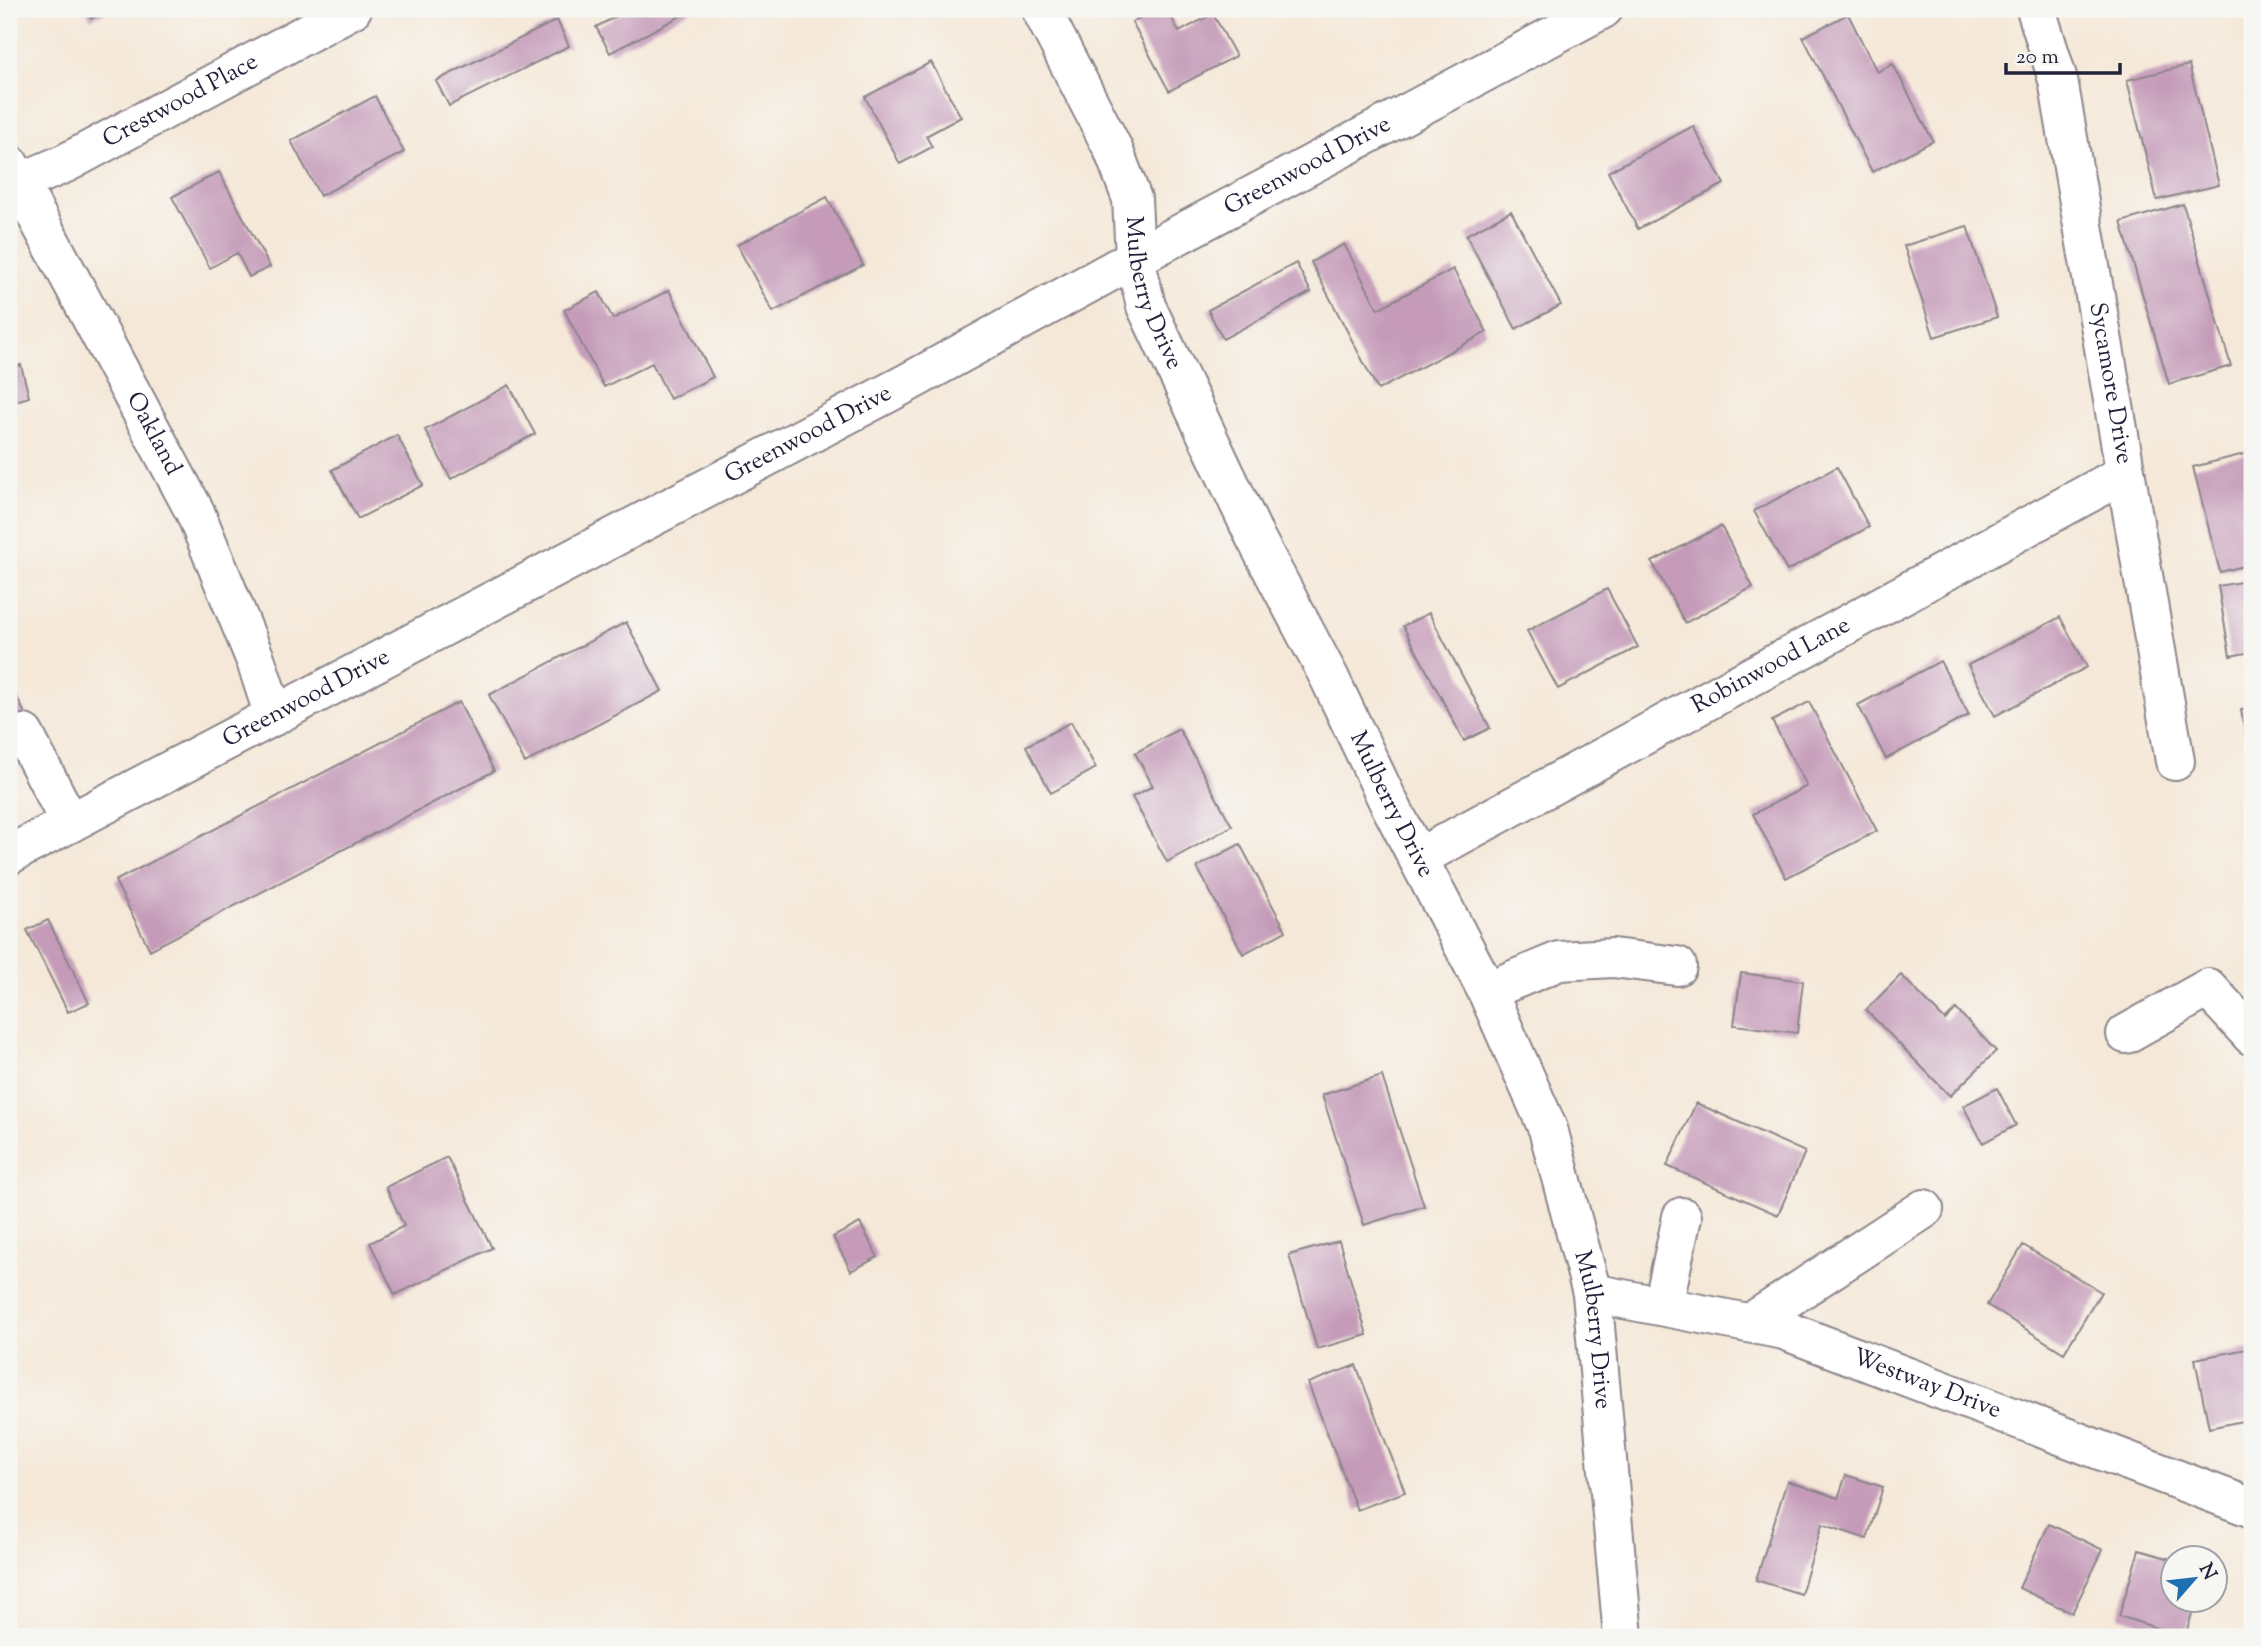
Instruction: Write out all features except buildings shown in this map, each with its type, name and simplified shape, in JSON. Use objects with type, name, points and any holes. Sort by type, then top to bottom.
[{"type":"street","name":"Crestwood Place","points":[[12,178],[66,163],[352,9]]},
{"type":"street","name":"Mulberry Drive","points":[[1041,9],[1113,149],[1132,199],[1135,258],[1146,306],[1255,537],[1329,677],[1387,799],[1487,991],[1548,1129],[1592,1293],[1623,1637]]},
{"type":"street","name":"Greenwood Drive","points":[[9,855],[907,383],[1135,258],[1603,9]]},
{"type":"street","name":"Sycamore Drive","points":[[2035,9],[2058,80],[2175,761]]},
{"type":"street","name":"Oakland","points":[[12,178],[195,512],[256,662],[274,716]]},
{"type":"street","name":"Robinwood Lane","points":[[1419,858],[2124,474]]},
{"type":"street","points":[[24,734],[70,823]]},
{"type":"street","points":[[1487,991],[1559,961],[1613,958],[1677,966]]},
{"type":"street","points":[[2126,1034],[2208,988],[2252,1036]]},
{"type":"street","points":[[1750,1323],[1924,1209]]},
{"type":"street","points":[[1663,1306],[1682,1217]]},
{"type":"street","name":"Westway Drive","points":[[1592,1293],[1784,1329],[2252,1507]]}]
